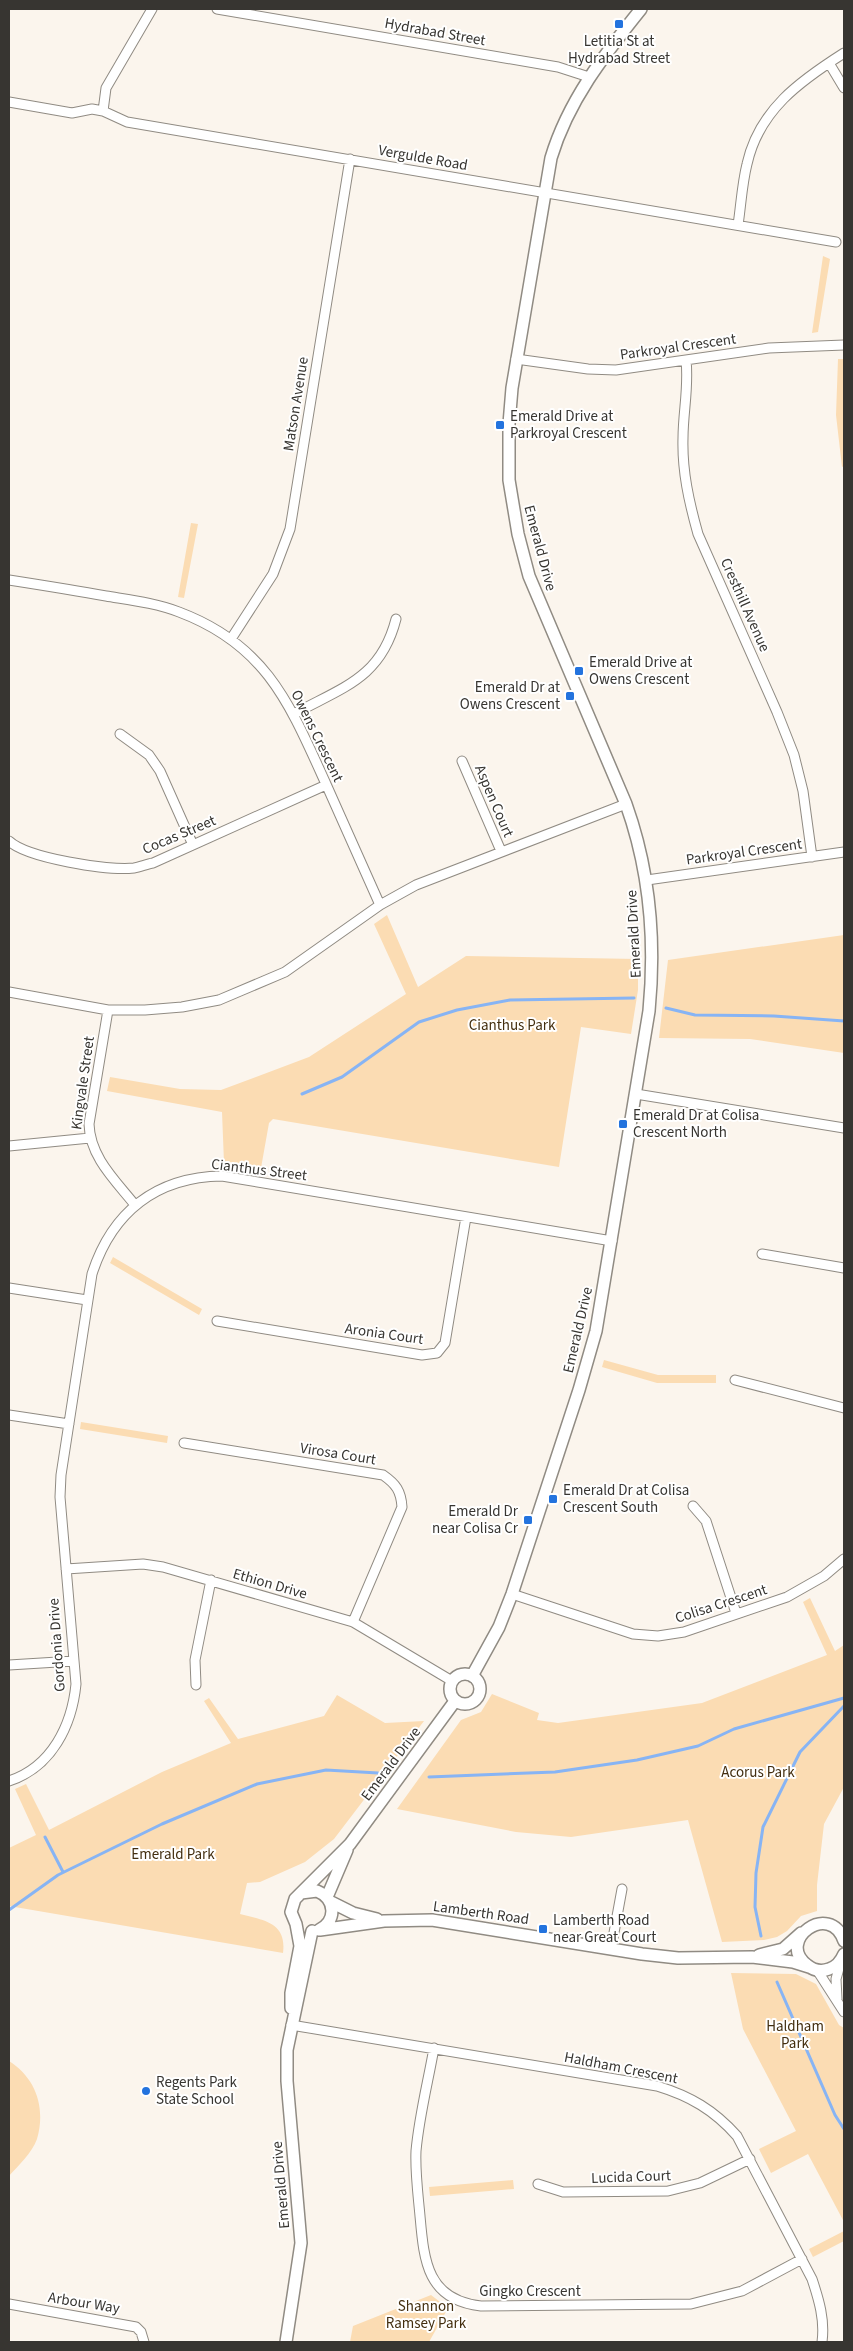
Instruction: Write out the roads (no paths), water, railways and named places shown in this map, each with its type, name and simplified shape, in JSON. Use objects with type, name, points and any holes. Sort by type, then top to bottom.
[{"type":"street","points":[[103,111],[106,88],[152,9]]},
{"type":"street","name":"Hydrabad Street","points":[[217,9],[558,67],[589,77]]},
{"type":"street","name":"Emerald Drive","points":[[472,1676],[499,1627],[512,1594],[586,1368],[599,1315],[612,1241],[636,1094],[652,977],[651,910],[647,880],[637,834],[626,804],[537,597],[520,542],[512,502],[508,457],[508,424],[516,359],[551,158],[558,134],[589,77],[641,9]]},
{"type":"street","points":[[738,225],[747,164],[759,131],[768,116],[784,96],[844,53]]},
{"type":"street","points":[[829,63],[844,88]]},
{"type":"street","name":"Vergulde Road","points":[[9,102],[72,113],[92,110],[103,111],[127,122],[836,242]]},
{"type":"street","name":"Matson Avenue","points":[[231,639],[273,574],[290,529],[350,159]]},
{"type":"street","name":"Parkroyal Crescent","points":[[516,359],[588,369],[616,370],[769,348],[844,345]]},
{"type":"street","name":"Cresthill Avenue","points":[[686,360],[688,379],[683,445],[684,468],[690,503],[698,534],[777,712],[794,755],[803,791],[812,856]]},
{"type":"street","name":"Owens Crescent","points":[[9,580],[146,602],[178,612],[206,624],[231,639],[272,679],[294,714],[380,905]]},
{"type":"street","points":[[294,714],[359,679],[373,668],[391,638],[396,619]]},
{"type":"street","points":[[120,734],[149,755],[160,771],[193,845]]},
{"type":"street","name":"Aspen Court","points":[[462,762],[500,851]]},
{"type":"street","name":"Cocas Street","points":[[9,841],[33,854],[112,868],[135,868],[193,845],[326,785]]},
{"type":"street","points":[[9,992],[108,1010],[182,1007],[219,1000],[284,972],[380,905],[416,885],[626,804]]},
{"type":"street","name":"Parkroyal Crescent","points":[[647,880],[844,852]]},
{"type":"street","name":"Kingvale Street","points":[[108,1010],[89,1124],[90,1138],[103,1165],[135,1205]]},
{"type":"street","points":[[636,1094],[844,1128]]},
{"type":"street","points":[[9,1146],[90,1138]]},
{"type":"street","name":"Cianthus Street","points":[[66,1569],[60,1497],[87,1300],[99,1251],[116,1226],[135,1205],[176,1181],[199,1176],[222,1176],[612,1241]]},
{"type":"street","name":"Aronia Court","points":[[217,1321],[422,1355],[437,1353],[445,1342],[466,1217]]},
{"type":"street","points":[[762,1254],[844,1268]]},
{"type":"street","points":[[9,1288],[87,1300]]},
{"type":"street","points":[[734,1380],[844,1408]]},
{"type":"street","points":[[9,1415],[69,1424]]},
{"type":"street","name":"Virosa Court","points":[[184,1443],[383,1476],[394,1483],[401,1493],[402,1507],[353,1622]]},
{"type":"street","points":[[694,1506],[706,1522],[736,1613]]},
{"type":"street","name":"Colisa Crescent","points":[[512,1594],[633,1634],[658,1636],[684,1632],[801,1590],[824,1576],[844,1559]]},
{"type":"street","name":"Ethion Drive","points":[[66,1569],[143,1564],[163,1567],[210,1580],[353,1622],[452,1680]]},
{"type":"street","name":"Gordonia Drive","points":[[9,1781],[33,1768],[48,1755],[60,1740],[70,1719],[76,1684],[66,1569]]},
{"type":"street","points":[[196,1685],[195,1660],[210,1580]]},
{"type":"street","points":[[9,1665],[74,1661]]},
{"type":"street","points":[[463,1674],[472,1676],[479,1683],[477,1697],[470,1703],[455,1700],[449,1689],[452,1680],[463,1674]]},
{"type":"street","name":"Emerald Drive","points":[[291,2025],[291,1993],[300,1946],[293,1918],[292,1905],[300,1894],[350,1844],[455,1700]]},
{"type":"street","name":"Emerald Drive","points":[[286,2342],[301,2242],[287,2081],[287,2050],[291,2025],[316,1930],[330,1921],[332,1909],[329,1900],[350,1844]]},
{"type":"street","points":[[611,1949],[622,1889]]},
{"type":"street","points":[[300,1894],[305,1891],[317,1891],[329,1900]]},
{"type":"street","name":"Lamberth Road","points":[[329,1900],[353,1913],[384,1921]]},
{"type":"street","name":"Lamberth Road","points":[[316,1930],[412,1919],[455,1923],[678,1958],[752,1957],[793,1962],[813,1969]]},
{"type":"street","points":[[296,1924],[306,1931],[316,1930]]},
{"type":"street","name":"Lamberth Road","points":[[752,1957],[783,1948],[816,1924],[829,1925],[840,1929],[844,1941]]},
{"type":"street","points":[[804,1931],[798,1944],[798,1950],[804,1963],[813,1969],[838,2001],[844,2012]]},
{"type":"street","points":[[813,1969],[830,1969],[843,1957]]},
{"type":"street","points":[[838,2001],[836,1979],[843,1957]]},
{"type":"street","name":"Haldham Crescent","points":[[291,2025],[657,2086],[680,2093],[703,2104],[722,2119],[737,2136],[802,2259],[820,2301],[824,2330],[822,2342]]},
{"type":"street","name":"Gingko Crescent","points":[[434,2048],[416,2149],[416,2169],[424,2256],[430,2274],[450,2297],[465,2304],[481,2306],[691,2304],[742,2291],[802,2259]]},
{"type":"street","name":"Lucida Court","points":[[538,2184],[563,2192],[668,2191],[700,2183],[750,2158]]},
{"type":"street","name":"Arbour Way","points":[[9,2304],[136,2327],[141,2332],[144,2342]]},
{"type":"waterway","points":[[302,1094],[342,1077],[419,1022],[457,1010],[510,1000],[634,998]]},
{"type":"waterway","points":[[666,1008],[695,1015],[774,1016],[844,1021]]},
{"type":"waterway","points":[[429,1777],[555,1772],[637,1760],[698,1746],[734,1729],[844,1698]]},
{"type":"waterway","points":[[761,1936],[755,1907],[756,1873],[763,1827],[800,1752],[844,1706]]},
{"type":"waterway","points":[[9,1910],[58,1875],[162,1824],[257,1784],[326,1770],[378,1773]]},
{"type":"waterway","points":[[45,1837],[63,1872]]},
{"type":"waterway","points":[[777,1982],[835,2115],[844,2129]]},
{"type":"place","name":"Letitia St at Hydrabad Street","points":[[619,24]]},
{"type":"place","name":"Emerald Drive at Parkroyal Crescent","points":[[500,425]]},
{"type":"place","name":"Emerald Drive at Owens Crescent","points":[[579,671]]},
{"type":"place","name":"Emerald Dr at Owens Crescent","points":[[570,696]]},
{"type":"place","name":"Emerald Dr at Colisa Crescent North","points":[[623,1124]]},
{"type":"place","name":"Emerald Dr at Colisa Crescent South","points":[[553,1499]]},
{"type":"place","name":"Emerald Dr near Colisa Cr","points":[[528,1520]]},
{"type":"place","name":"Lamberth Road near Great Court","points":[[543,1929]]},
{"type":"place","name":"Regents Park State School","points":[[146,2091]]},
{"type":"park label","name":"Cianthus Park","points":[[512,1025]]},
{"type":"park label","name":"Acorus Park","points":[[758,1772]]},
{"type":"park label","name":"Emerald Park","points":[[173,1854]]},
{"type":"park label","name":"Haldham Park","points":[[795,2034]]},
{"type":"park label","name":"Shannon Ramsey Park","points":[[426,2314]]}]
